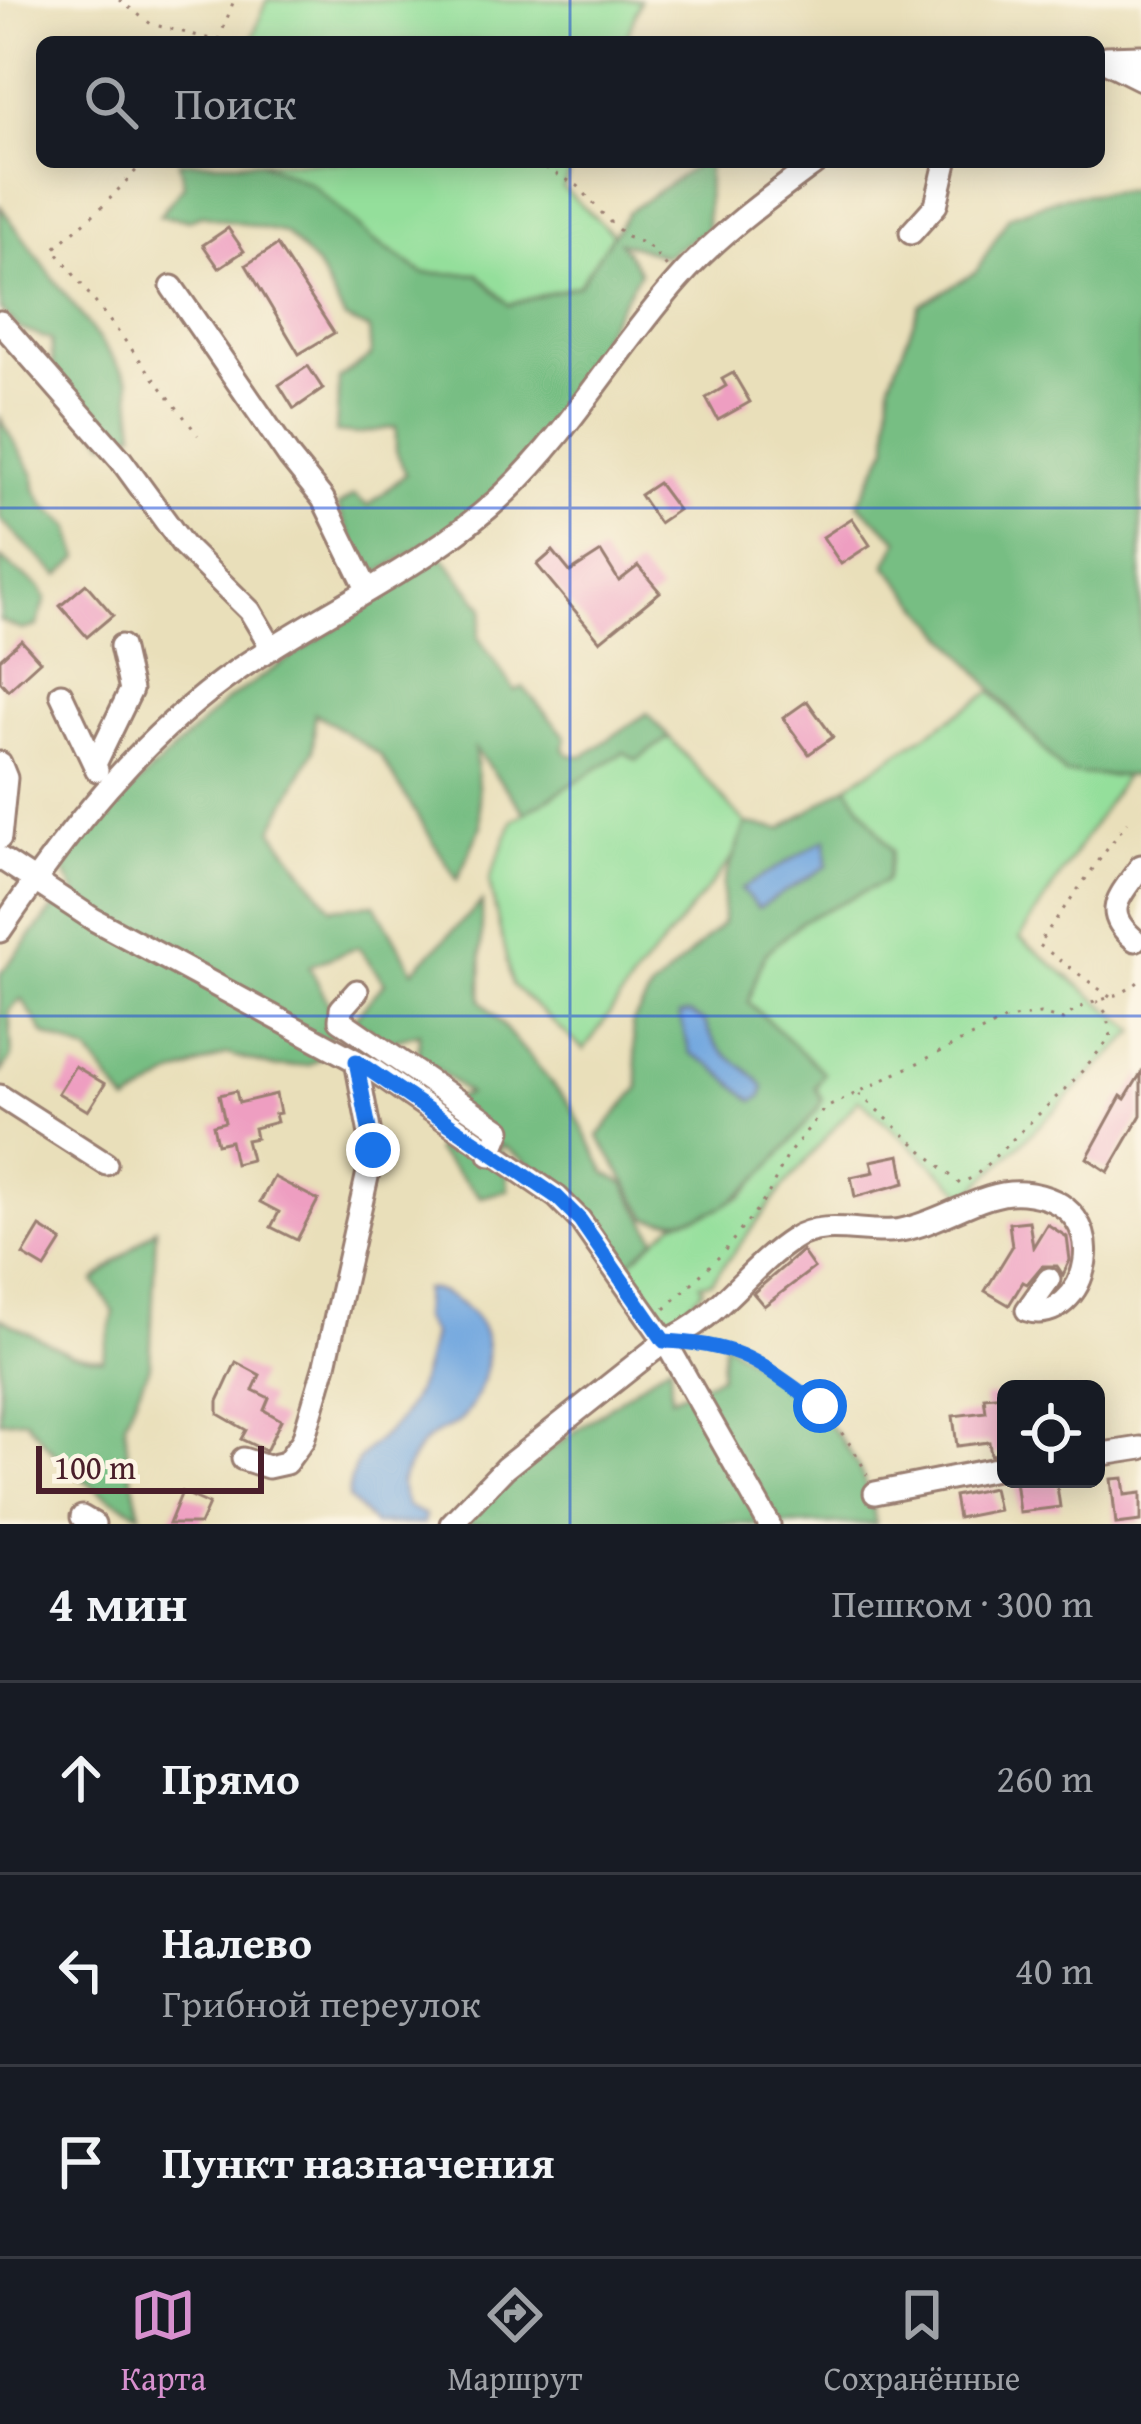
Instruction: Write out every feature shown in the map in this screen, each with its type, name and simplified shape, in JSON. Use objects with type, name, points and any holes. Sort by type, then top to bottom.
[{"type":"street","points":[[1105,57],[1141,56]]},
{"type":"street","points":[[1105,60],[1141,79]]},
{"type":"street","points":[[0,931],[102,794],[175,718],[272,648],[446,541],[502,496],[549,449],[679,278],[710,247],[810,168]]},
{"type":"street","points":[[911,233],[936,205],[945,168]]},
{"type":"street","points":[[172,287],[323,499],[367,590]]},
{"type":"street","points":[[0,322],[121,460],[183,545],[250,611],[272,648]]},
{"type":"street","points":[[95,764],[131,690],[121,646]]},
{"type":"street","points":[[61,694],[95,764],[102,794]]},
{"type":"street","points":[[0,764],[6,778],[0,838]]},
{"type":"street","points":[[0,858],[93,920],[356,1061],[557,1197],[580,1220],[658,1333],[769,1524]]},
{"type":"street","points":[[1136,940],[1117,924],[1114,912],[1115,903],[1141,866]]},
{"type":"street","points":[[357,991],[341,1009],[340,1021],[500,1130],[490,1155]]},
{"type":"street","points":[[243,1459],[268,1467],[286,1463],[303,1440],[325,1365],[373,1150],[356,1061]]},
{"type":"street","points":[[0,1096],[106,1164]]},
{"type":"street","points":[[451,1524],[505,1468],[658,1333],[692,1330],[759,1265],[806,1231],[894,1232],[926,1226],[994,1196],[1020,1192],[1064,1205],[1086,1232],[1085,1267],[1074,1288],[1048,1311],[1027,1310],[1048,1279]]},
{"type":"street","points":[[1105,1454],[1141,1448]]},
{"type":"street","points":[[875,1493],[997,1469]]},
{"type":"path","points":[[119,0],[151,24],[197,36]]},
{"type":"path","points":[[222,36],[234,0]]},
{"type":"path","points":[[138,168],[55,249],[198,435]]},
{"type":"path","points":[[546,168],[578,186],[610,222],[627,237],[646,244],[679,278]]},
{"type":"path","points":[[1111,998],[1038,944],[1127,822]]},
{"type":"path","points":[[875,1493],[852,1446],[820,1406],[750,1357],[711,1343],[658,1333],[684,1288],[722,1255],[766,1198],[789,1153],[824,1109],[1007,1019],[1040,1014],[1063,1020],[1096,999],[1120,998],[1141,979]]},
{"type":"path","points":[[856,1091],[960,1184],[1077,1077],[1111,1037],[1106,1013],[1096,999]]},
{"type":"green space","points":[[267,0],[640,0],[627,36],[253,36]]},
{"type":"green space","points":[[180,168],[273,168],[311,184],[372,239],[422,273],[478,274],[509,305],[579,285],[628,212],[692,168],[708,168],[707,230],[665,256],[620,242],[640,272],[602,335],[601,364],[550,434],[468,517],[377,574],[365,575],[338,506],[354,495],[368,506],[406,474],[396,451],[396,427],[357,434],[336,432],[339,379],[371,356],[369,329],[345,319],[317,266],[285,233],[202,215],[189,220],[159,216],[184,185]]},
{"type":"green space","points":[[273,168],[571,168],[563,188],[613,234],[579,285],[508,305],[478,274],[423,273],[372,239],[311,184]]},
{"type":"green space","points":[[1141,189],[1141,776],[1065,774],[886,565],[899,540],[858,504],[888,446],[890,382],[920,305],[976,272],[1009,216],[1062,197]]},
{"type":"green space","points":[[0,206],[129,380],[135,432],[106,442],[54,376],[51,340],[20,329],[0,309]]},
{"type":"green space","points":[[0,418],[34,475],[35,489],[45,506],[70,526],[79,558],[59,576],[0,519]]},
{"type":"green space","points":[[442,556],[484,608],[478,637],[515,691],[523,687],[566,737],[564,749],[569,755],[584,756],[647,713],[669,737],[637,760],[624,752],[525,813],[475,749],[481,826],[457,880],[380,755],[315,713],[313,751],[272,830],[331,908],[375,904],[413,971],[482,902],[481,1000],[571,1106],[606,1173],[624,1183],[656,1239],[623,1268],[568,1191],[505,1147],[493,1145],[506,1158],[508,1190],[481,1197],[436,1152],[442,1102],[468,1094],[440,1071],[419,1063],[419,1033],[384,1043],[354,1018],[385,983],[358,947],[309,966],[332,1010],[329,1052],[310,1065],[274,1067],[227,1054],[174,1075],[127,1104],[89,1053],[44,1034],[22,999],[9,1011],[12,1057],[0,1074],[0,974],[55,907],[81,903],[64,871],[87,832],[226,701]]},
{"type":"green space","points":[[0,558],[39,587],[46,599],[37,626],[22,630],[0,621]]},
{"type":"green space","points":[[991,692],[1065,774],[1125,776],[1020,938],[1136,1031],[967,1196],[859,1099],[712,1281],[700,1284],[703,1289],[670,1326],[660,1322],[623,1268],[674,1223],[742,1197],[783,1150],[824,1073],[748,1002],[764,955],[802,921],[886,881],[892,851],[847,786]]},
{"type":"green space","points":[[669,737],[746,824],[732,859],[637,975],[584,1050],[512,985],[489,881],[513,820],[624,752],[637,760]]},
{"type":"green space","points":[[847,786],[892,851],[886,881],[802,921],[764,955],[748,1002],[824,1073],[815,1087],[822,1099],[818,1109],[765,1171],[726,1204],[677,1220],[648,1218],[598,1136],[639,1088],[632,1024],[651,991],[723,923],[723,884],[746,824],[781,829]]},
{"type":"green space","points":[[156,1228],[150,1364],[125,1422],[140,1514],[76,1474],[25,1419],[0,1421],[0,1318],[70,1354],[103,1359],[114,1312],[94,1281]]},
{"type":"green space","points":[[724,1341],[799,1397],[840,1438],[868,1491],[876,1524],[467,1524],[486,1496],[670,1363],[671,1398],[720,1376]]},
{"type":"water","points":[[826,839],[827,866],[758,908],[741,889]]},
{"type":"water","points":[[689,1013],[705,1022],[723,1052],[764,1087],[762,1096],[753,1101],[690,1053],[679,1015]]},
{"type":"water","points":[[424,1289],[450,1297],[481,1325],[486,1366],[463,1418],[425,1441],[400,1483],[407,1506],[425,1515],[424,1524],[374,1524],[348,1498],[350,1482],[358,1461],[404,1413],[420,1381],[432,1334],[422,1318]]},
{"type":"building","points":[[228,228],[244,251],[219,268],[203,245]]},
{"type":"building","points":[[277,245],[334,333],[299,354],[246,265]]},
{"type":"building","points":[[308,366],[323,389],[294,409],[279,385]]},
{"type":"building","points":[[733,373],[750,402],[718,420],[706,398],[726,386],[722,379]]},
{"type":"building","points":[[658,483],[678,510],[659,523],[640,495]]},
{"type":"building","points":[[852,518],[870,545],[841,564],[823,537]]},
{"type":"building","points":[[553,551],[570,572],[601,552],[619,581],[638,566],[660,592],[600,641],[537,565]]},
{"type":"building","points":[[86,584],[113,615],[87,637],[60,606]]},
{"type":"building","points":[[21,640],[40,661],[8,690],[0,681],[0,659]]},
{"type":"building","points":[[807,701],[833,737],[809,754],[783,718]]},
{"type":"building","points":[[75,1066],[105,1084],[88,1111],[58,1093]]},
{"type":"building","points":[[1141,1073],[1141,1115],[1108,1172],[1087,1158],[1121,1096],[1125,1099]]},
{"type":"building","points":[[236,1091],[239,1103],[276,1094],[280,1113],[275,1114],[277,1122],[254,1128],[256,1138],[246,1140],[251,1160],[235,1164],[230,1141],[217,1144],[213,1125],[225,1122],[219,1095]]},
{"type":"building","points":[[900,1155],[905,1183],[855,1197],[851,1177],[874,1172],[871,1161]]},
{"type":"building","points":[[274,1177],[318,1200],[297,1240],[271,1227],[279,1212],[260,1202]]},
{"type":"building","points":[[1029,1221],[1033,1247],[1047,1224],[1067,1237],[1070,1260],[1063,1275],[1057,1266],[1042,1266],[1027,1284],[1023,1282],[1009,1305],[985,1291],[1012,1247],[1009,1223]]},
{"type":"building","points":[[40,1227],[62,1241],[45,1268],[23,1255]]},
{"type":"building","points":[[802,1251],[814,1268],[764,1306],[753,1293]]},
{"type":"building","points":[[236,1362],[260,1375],[253,1390],[269,1398],[264,1410],[281,1420],[266,1451],[241,1439],[246,1430],[218,1414],[218,1401]]},
{"type":"building","points":[[997,1396],[997,1454],[991,1455],[989,1442],[957,1446],[953,1416],[986,1412],[984,1397]]},
{"type":"building","points":[[1123,1478],[1125,1495],[1141,1493],[1141,1521],[1116,1524],[1111,1479]]},
{"type":"building","points":[[993,1488],[998,1510],[958,1518],[954,1496]]},
{"type":"building","points":[[1016,1488],[1057,1488],[1060,1507],[1019,1512]]},
{"type":"building","points":[[182,1492],[209,1504],[200,1524],[169,1524]]},
{"type":"route","points":[[373,1150],[356,1061],[557,1197],[580,1220],[664,1341],[711,1343],[750,1357],[820,1406]]}]
